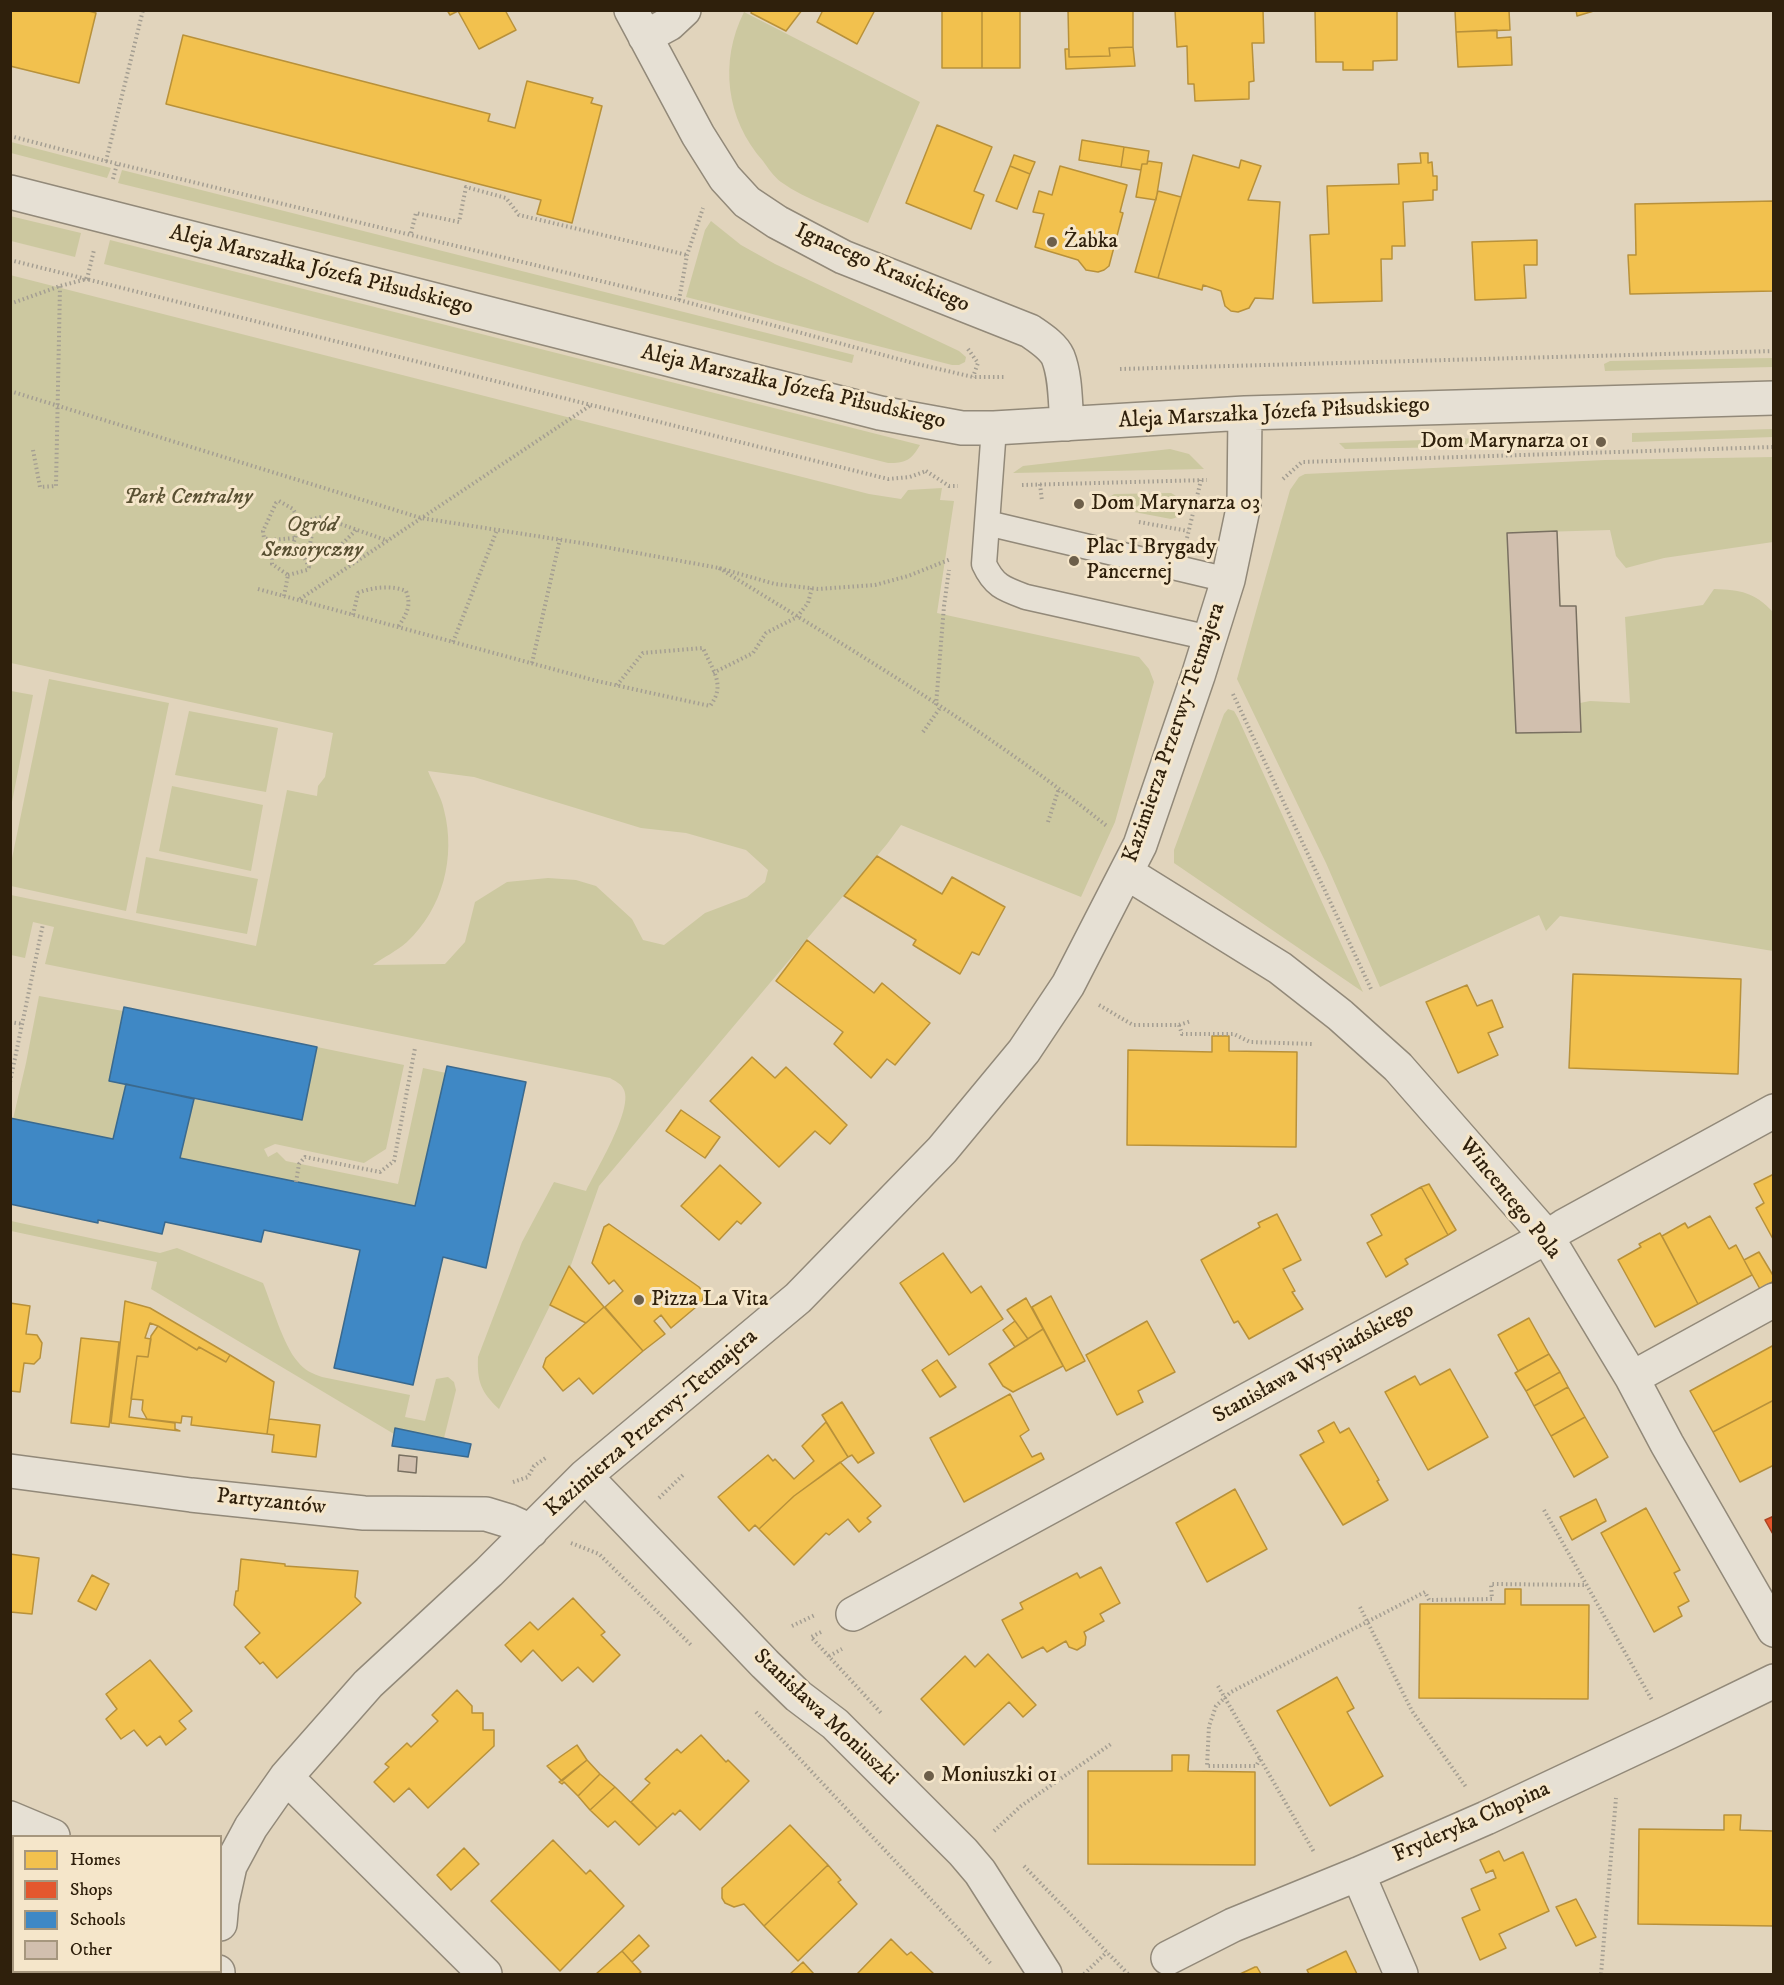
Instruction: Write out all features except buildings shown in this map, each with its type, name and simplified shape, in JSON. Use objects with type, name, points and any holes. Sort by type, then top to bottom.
[{"type":"street","points":[[638,24],[669,24],[684,10]]},
{"type":"street","name":"Ignacego Krasickiego","points":[[638,24],[698,135],[725,178],[747,202],[777,222],[843,256],[1030,331],[1058,356],[1067,424]]},
{"type":"street","name":"Aleja Marszałka Józefa Piłsudskiego","points":[[10,192],[880,413],[962,428],[1245,413],[1773,398]]},
{"type":"street","name":"Kazimierza Przerwy-Tetmajera","points":[[222,1904],[230,1866],[251,1827],[286,1777],[368,1684],[489,1572],[585,1476],[798,1298],[942,1150],[1024,1051],[1068,985],[1140,845],[1228,580],[1244,504],[1245,413]]},
{"type":"street","name":"Wincentego Pola","points":[[1127,873],[1280,968],[1340,1015],[1398,1067],[1547,1237],[1632,1378],[1773,1630]]},
{"type":"street","name":"Stanisława Wyspiańskiego","points":[[853,1614],[1547,1237],[1773,1111]]},
{"type":"street","points":[[1632,1378],[1773,1300]]},
{"type":"street","name":"Partyzantów","points":[[10,1471],[191,1495],[364,1513],[486,1514],[531,1531]]},
{"type":"street","name":"Stanisława Moniuszki","points":[[585,1476],[765,1664],[798,1696],[835,1724],[963,1852],[980,1872],[1046,1974]]},
{"type":"street","name":"Fryderyka Chopina","points":[[1168,1958],[1233,1924],[1486,1818],[1773,1681]]},
{"type":"street","points":[[286,1777],[485,1974]]},
{"type":"street","points":[[10,1818],[51,1835]]},
{"type":"street","points":[[1345,1879],[1401,1974]]},
{"type":"lane","points":[[994,428],[984,564],[991,579],[1007,590],[1026,597],[1210,638]]},
{"type":"lane","points":[[987,523],[1228,580]]},
{"type":"path","points":[[106,161],[143,10]]},
{"type":"path","points":[[10,136],[679,300],[973,377],[1004,377]]},
{"type":"path","points":[[411,233],[416,213],[459,222],[466,187],[506,198],[519,215],[687,255]]},
{"type":"path","points":[[679,300],[687,255],[704,204]]},
{"type":"path","points":[[10,260],[888,479],[910,477],[926,471],[949,486],[1282,479],[1302,462],[1314,461],[1773,447]]},
{"type":"path","points":[[10,304],[87,279]]},
{"type":"path","points":[[33,450],[40,487],[56,486],[60,286]]},
{"type":"path","points":[[1120,369],[1773,351]]},
{"type":"path","points":[[10,391],[421,518],[560,539],[719,568],[775,584],[812,588],[875,585],[908,576],[951,559]]},
{"type":"path","points":[[299,600],[591,405]]},
{"type":"path","points":[[292,548],[300,522],[293,509],[279,501],[263,531],[264,538],[271,540],[294,538]]},
{"type":"path","points":[[300,522],[321,517],[388,541]]},
{"type":"path","points":[[315,519],[310,544],[326,553],[339,547],[356,530]]},
{"type":"path","points":[[453,642],[497,530]]},
{"type":"path","points":[[532,663],[560,539]]},
{"type":"path","points":[[292,548],[305,559],[309,567],[307,570],[288,575],[272,564],[272,557],[292,548]]},
{"type":"path","points":[[719,568],[938,706],[1059,788],[1109,828]]},
{"type":"path","points":[[284,596],[288,575]]},
{"type":"path","points":[[353,615],[358,593],[366,589],[397,587],[406,591],[410,599],[408,612],[398,627]]},
{"type":"path","points":[[713,673],[753,653],[766,633],[797,616],[808,603],[812,588]]},
{"type":"path","points":[[258,589],[616,685],[710,706],[716,698],[719,687],[704,648],[643,652],[616,685]]},
{"type":"path","points":[[923,732],[938,706],[944,606]]},
{"type":"path","points":[[1228,684],[1374,996]]},
{"type":"path","points":[[1048,822],[1059,788]]},
{"type":"path","points":[[10,1082],[43,924]]},
{"type":"path","points":[[1095,1002],[1134,1025],[1179,1025],[1191,1021]]},
{"type":"path","points":[[10,1022],[22,1024]]},
{"type":"path","points":[[1179,1025],[1182,1034],[1234,1034],[1250,1042],[1318,1044]]},
{"type":"path","points":[[296,1182],[299,1164],[305,1157],[380,1172],[394,1161],[415,1048]]},
{"type":"path","points":[[1544,1510],[1654,1702]]},
{"type":"path","points":[[568,1542],[599,1554],[699,1654]]},
{"type":"path","points":[[1260,1759],[1256,1766],[1207,1766],[1209,1726],[1216,1706],[1232,1692],[1425,1592],[1429,1600],[1492,1599],[1491,1584],[1587,1585]]},
{"type":"path","points":[[1360,1607],[1413,1711],[1486,1818]]},
{"type":"path","points":[[792,1626],[820,1612]]},
{"type":"path","points":[[811,1637],[822,1631]]},
{"type":"path","points":[[1218,1686],[1260,1759],[1345,1879]]},
{"type":"path","points":[[755,1711],[992,1966]]},
{"type":"path","points":[[992,1833],[1021,1806],[1111,1744]]},
{"type":"path","points":[[1601,1974],[1617,1788]]},
{"type":"path","points":[[1084,1974],[1107,1952]]},
{"type":"green space","points":[[744,12],[920,102],[868,223],[812,199],[781,182],[751,145],[734,109],[730,90],[731,50]]},
{"type":"green space","points":[[11,142],[111,168],[107,178],[11,153]]},
{"type":"green space","points":[[122,170],[854,355],[852,363],[118,183]]},
{"type":"green space","points":[[10,216],[81,233],[75,257],[11,241]]},
{"type":"green space","points":[[711,221],[741,245],[775,264],[959,351],[966,357],[965,362],[952,365],[686,297],[705,230]]},
{"type":"green space","points":[[110,240],[920,445],[914,455],[907,460],[888,463],[104,264]]},
{"type":"green space","name":"Park Centralny","points":[[10,275],[869,494],[901,499],[908,490],[942,488],[940,500],[954,501],[937,613],[1139,657],[1149,669],[1154,682],[1115,822],[1081,897],[901,825],[599,1186],[570,1268],[499,1409],[481,1386],[478,1357],[522,1242],[554,1182],[586,1191],[619,1125],[625,1099],[623,1088],[610,1078],[45,964],[54,927],[33,922],[25,958],[11,955],[11,895],[256,946],[287,790],[317,796],[318,786],[325,777],[333,733],[11,663]],"holes":[[[428,771],[474,777],[641,828],[686,833],[746,850],[768,870],[765,882],[747,897],[705,913],[664,945],[643,940],[632,919],[596,886],[576,880],[548,878],[507,882],[475,902],[465,942],[445,964],[373,965],[407,942],[419,928],[430,914],[443,881],[447,863],[447,828],[443,805]]]},
{"type":"green space","points":[[1773,358],[1773,367],[1605,371],[1604,364],[1610,361]]},
{"type":"green space","points":[[1773,429],[1773,437],[1632,442],[1632,433]]},
{"type":"green space","points":[[1562,435],[1563,445],[1345,449],[1339,443]]},
{"type":"green space","points":[[1170,449],[1189,454],[1204,469],[1013,473],[1023,466]]},
{"type":"green space","points":[[1773,457],[1773,542],[1664,558],[1626,568],[1616,556],[1610,530],[1507,533],[1516,733],[1581,732],[1580,703],[1590,701],[1630,703],[1625,617],[1703,605],[1714,589],[1747,593],[1760,600],[1773,612],[1773,951],[1560,916],[1546,931],[1539,915],[1380,987],[1326,863],[1237,679],[1290,490],[1299,477],[1305,474],[1605,460]]},
{"type":"green space","points":[[1171,493],[1179,499],[1183,507],[1180,515],[1171,519],[1113,508],[1108,502],[1108,498],[1114,494]]},
{"type":"green space","points":[[49,679],[169,703],[126,911],[11,886],[11,863]]},
{"type":"green space","points":[[10,691],[33,695],[11,807]]},
{"type":"green space","points":[[1228,709],[1234,711],[1238,718],[1363,992],[1174,863],[1174,850],[1224,714]]},
{"type":"green space","points":[[189,711],[278,728],[266,792],[175,775]]},
{"type":"green space","points":[[172,786],[263,805],[251,871],[159,851]]},
{"type":"green space","points":[[146,857],[258,879],[247,934],[136,913]]},
{"type":"green space","points":[[39,996],[123,1011],[109,1081],[126,1084],[113,1139],[13,1119]]},
{"type":"green space","points":[[317,1047],[404,1065],[386,1149],[364,1163],[275,1144],[264,1149],[268,1157],[277,1152],[286,1161],[398,1184],[423,1068],[446,1073],[415,1206],[180,1158],[194,1099],[302,1120]]},
{"type":"green space","points":[[11,1221],[160,1253],[177,1248],[263,1283],[287,1346],[300,1365],[312,1373],[410,1395],[405,1417],[425,1421],[436,1379],[448,1377],[454,1382],[456,1390],[444,1438],[394,1434],[151,1289],[157,1262],[11,1231]]},
{"type":"green space","points":[[11,1841],[12,1899],[11,1900]]},
{"type":"place","name":"Żabka","points":[[1052,242]]},
{"type":"place","name":"Dom Marynarza 01","points":[[1601,442]]},
{"type":"place","name":"Dom Marynarza 03","points":[[1079,504]]},
{"type":"place","name":"Plac I Brygady Pancernej","points":[[1074,561]]},
{"type":"place","name":"Pizza La Vita","points":[[639,1300]]},
{"type":"place","name":"Moniuszki 01","points":[[929,1776]]},
{"type":"park label","name":"Ogród Sensoryczny","points":[[312,538]]}]
